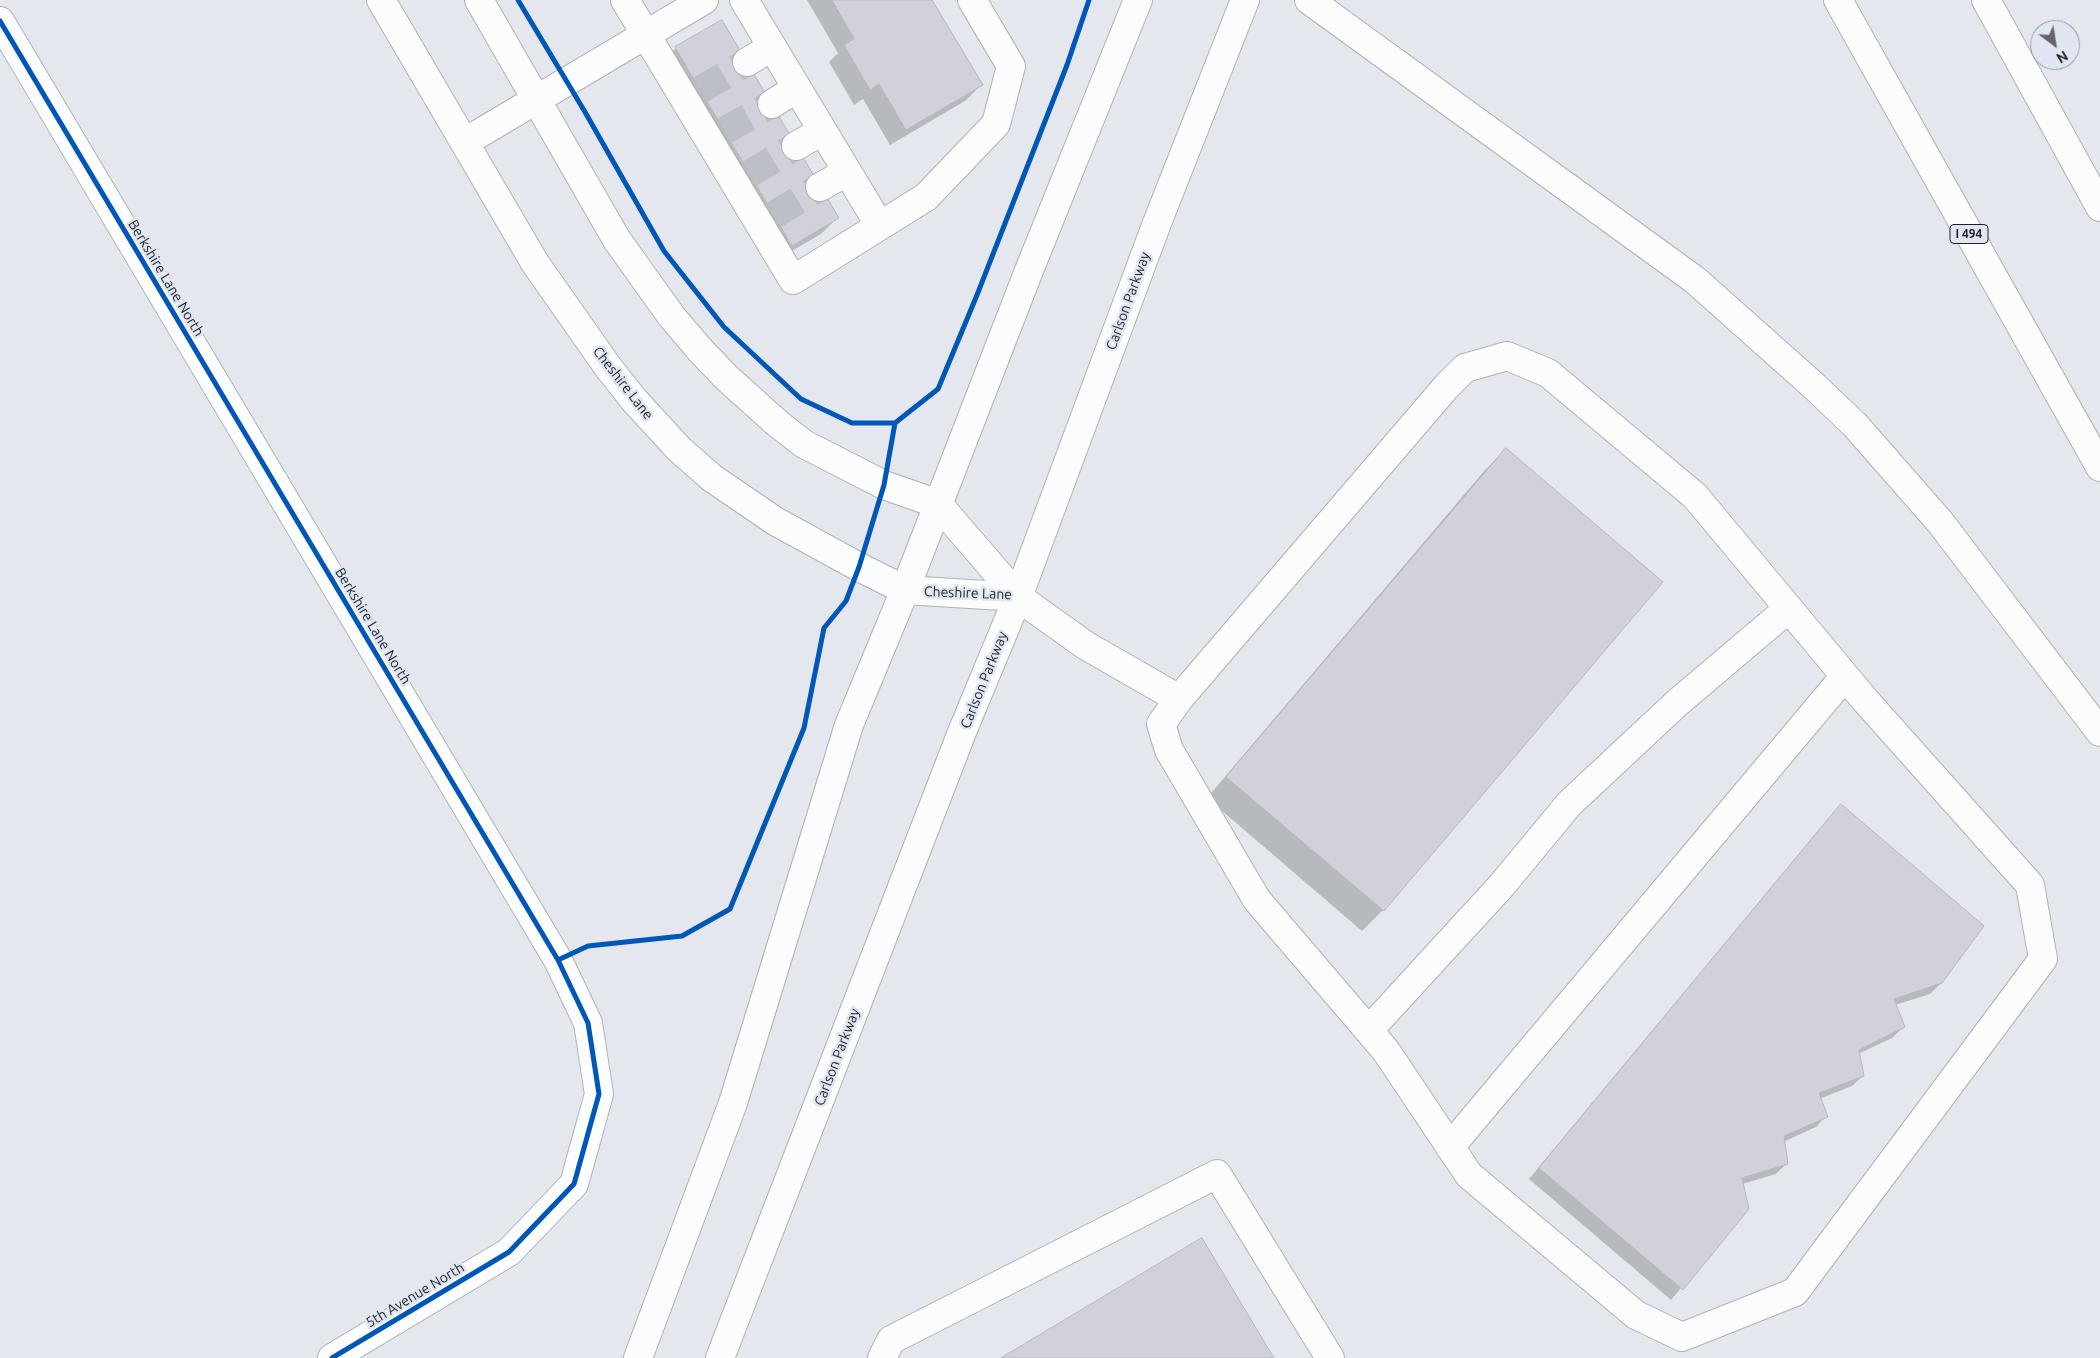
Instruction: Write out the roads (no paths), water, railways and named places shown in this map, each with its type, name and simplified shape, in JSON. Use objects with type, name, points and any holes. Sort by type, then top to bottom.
[{"type":"main road","name":"Cheshire Lane","points":[[382,0],[464,142],[536,262],[569,312],[634,400],[679,449],[712,478],[775,521],[905,590],[1018,597]]},
{"type":"main road","name":"Cheshire Lane","points":[[479,0],[617,240],[672,317],[714,364],[751,400],[804,444],[884,485],[938,504],[1018,597]]},
{"type":"main road","points":[[624,0],[646,34],[692,94],[766,219],[793,280],[926,197],[996,124],[1011,66],[972,0]]},
{"type":"main road","points":[[464,142],[704,0]]},
{"type":"main road","points":[[744,0],[880,226]]},
{"type":"main road","points":[[638,1358],[733,1103],[850,725],[1138,0]]},
{"type":"main road","name":"Carlson Parkway","points":[[720,1358],[962,732],[1018,597],[1157,223],[1245,0]]},
{"type":"main road","points":[[1309,0],[1695,280],[1814,386],[1855,425],[1940,522],[2100,732]]},
{"type":"main road","name":"I 494","points":[[1838,0],[2100,467]]},
{"type":"main road","points":[[1986,0],[2100,207]]},
{"type":"main road","name":"Berkshire Lane North","points":[[4,35],[558,960],[588,1023],[599,1094],[574,1184],[509,1252]]},
{"type":"main road","points":[[747,62],[772,46]]},
{"type":"main road","points":[[772,104],[797,88]]},
{"type":"main road","points":[[796,146],[822,131]]},
{"type":"main road","points":[[820,187],[847,172]]},
{"type":"main road","points":[[1507,356],[1548,373],[1695,496],[1788,608],[1845,676],[2030,885],[2043,959],[1795,1292],[1682,1337],[1636,1315],[1469,1175],[1386,1051],[1257,900],[1169,750],[1161,724],[1179,699],[1446,386],[1464,368],[1507,356]]},
{"type":"main road","points":[[1018,597],[1085,645],[1179,699]]},
{"type":"main road","points":[[1369,1030],[1502,885],[1569,804],[1676,703],[1788,608]]},
{"type":"main road","points":[[1450,1147],[1845,676]]},
{"type":"main road","points":[[882,1358],[890,1340],[1217,1174],[1330,1358]]},
{"type":"main road","name":"5th Avenue North","points":[[332,1358],[509,1252]]},
{"type":"tunnel","points":[[700,90],[747,62]]},
{"type":"tunnel","points":[[724,131],[772,104]]},
{"type":"tunnel","points":[[749,174],[796,146]]},
{"type":"tunnel","points":[[774,215],[820,187]]}]
